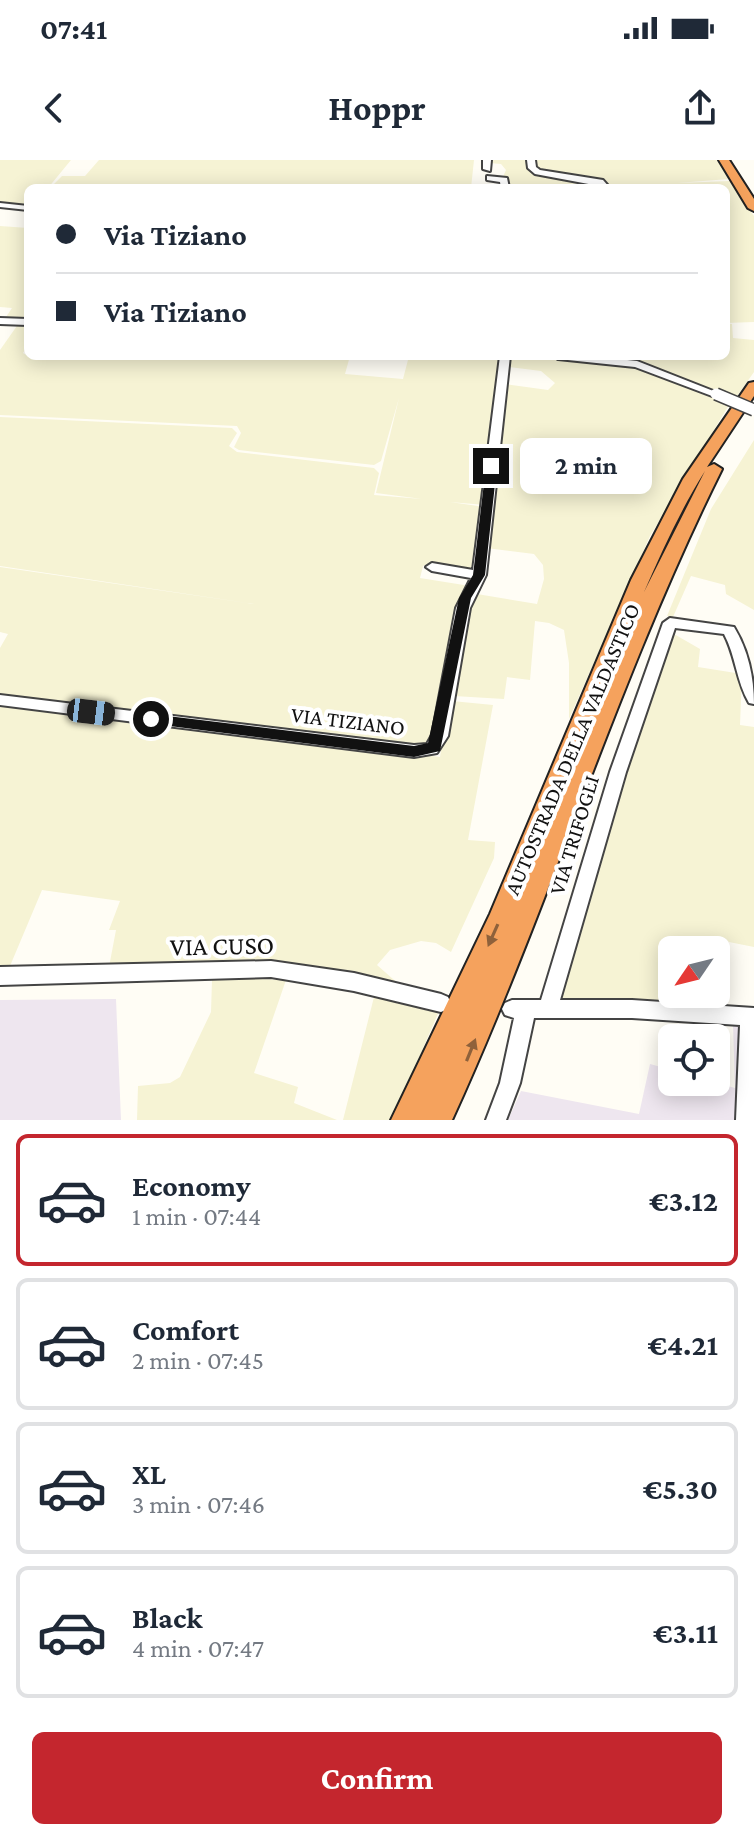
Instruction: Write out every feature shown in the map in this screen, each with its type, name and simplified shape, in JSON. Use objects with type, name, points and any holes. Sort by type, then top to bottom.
[{"type":"highway","points":[[724,160],[754,208]]},
{"type":"highway","name":"AUTOSTRADA DELLA VALDASTICO","points":[[406,1120],[451,1033],[528,856],[611,649],[676,510],[713,444],[754,386]]},
{"type":"highway","name":"AUTOSTRADA DELLA VALDASTICO","points":[[437,1120],[466,1063],[628,651],[669,559],[713,472],[754,408]]},
{"type":"street","points":[[531,160],[532,168],[538,172],[602,184]]},
{"type":"street","points":[[488,169],[505,184]]},
{"type":"street","points":[[498,169],[505,171],[500,179]]},
{"type":"street","points":[[0,205],[24,208]]},
{"type":"street","points":[[0,321],[24,322]]},
{"type":"street","name":"VIA TIZIANO","points":[[0,700],[427,751],[437,745],[463,608],[479,575],[505,360]]},
{"type":"street","points":[[598,360],[637,364],[754,408]]},
{"type":"street","points":[[432,567],[479,575]]},
{"type":"street","name":"VIA TRIFOGLI","points":[[548,1009],[618,772],[670,623],[729,630],[740,647],[747,689],[754,699]]},
{"type":"street","name":"VIA CUSO","points":[[0,976],[271,969],[354,982],[441,1003]]},
{"type":"street","points":[[496,1120],[510,1083],[519,1009],[678,1011],[752,1017],[746,1120]]},
{"type":"shaded area","points":[[0,160],[71,160],[51,184],[24,184],[24,207],[0,204]]},
{"type":"shaded area","points":[[99,160],[474,160],[471,184],[54,184],[62,176],[85,176]]},
{"type":"shaded area","points":[[489,160],[529,160],[538,171],[533,160],[720,160],[729,179],[677,183],[730,181],[754,216],[754,322],[730,323],[730,184],[608,184],[599,181],[602,184],[504,184],[502,179],[506,170],[501,164],[489,163]]},
{"type":"shaded area","points":[[0,226],[24,228],[24,320],[4,320],[12,308],[0,307]]},
{"type":"shaded area","points":[[19,323],[24,324],[24,360],[349,360],[345,374],[403,379],[408,360],[503,360],[485,505],[450,502],[485,507],[473,570],[430,563],[423,566],[420,578],[470,586],[437,737],[429,747],[0,698],[0,648],[8,634],[0,632],[0,567],[254,604],[0,566],[0,417],[232,428],[237,433],[229,446],[237,452],[374,468],[379,473],[374,495],[422,499],[376,493],[399,398],[381,461],[374,465],[239,450],[234,447],[241,433],[237,426],[0,415],[0,350]]},
{"type":"shaded area","points":[[730,324],[733,338],[754,340],[754,372],[735,399],[641,362],[620,360],[730,360]]},
{"type":"shaded area","points":[[508,360],[633,364],[724,400],[729,405],[650,536],[569,719],[569,663],[564,630],[549,623],[535,621],[530,680],[507,677],[504,699],[454,696],[471,593],[537,604],[544,579],[543,565],[534,554],[486,548],[504,384],[548,390],[555,383],[541,371],[509,367]]},
{"type":"shaded area","points":[[754,440],[754,610],[726,594],[725,585],[691,576],[673,617],[667,616],[711,509]]},
{"type":"shaded area","points":[[674,634],[700,649],[698,667],[742,674],[740,725],[754,727],[754,947],[730,942],[730,936],[658,936],[658,1004],[559,1001],[662,646],[669,647]]},
{"type":"shaded area","points":[[452,701],[493,705],[468,840],[495,842],[494,858],[451,952],[436,943],[421,941],[390,950],[377,965],[402,987],[312,968],[109,967],[116,930],[109,930],[120,901],[42,890],[10,966],[0,966],[0,704],[440,757],[448,705]]},
{"type":"shaded area","points":[[212,980],[286,980],[254,1073],[298,1087],[294,1103],[337,1120],[137,1120],[138,1086],[170,1083],[180,1077],[211,1012]]},
{"type":"shaded area","points":[[374,997],[440,1009],[392,1120],[343,1120]]},
{"type":"shaded area","points":[[116,999],[121,1120],[0,1120],[0,1000]]},
{"type":"shaded area","points":[[733,1024],[754,1026],[754,1120],[508,1120],[521,1091],[639,1114],[650,1064],[658,1066],[658,1096],[730,1096],[730,1087],[735,1088]]},
{"type":"route","points":[[151,719],[414,751],[435,748],[440,736],[465,598],[479,575],[491,466]]}]
